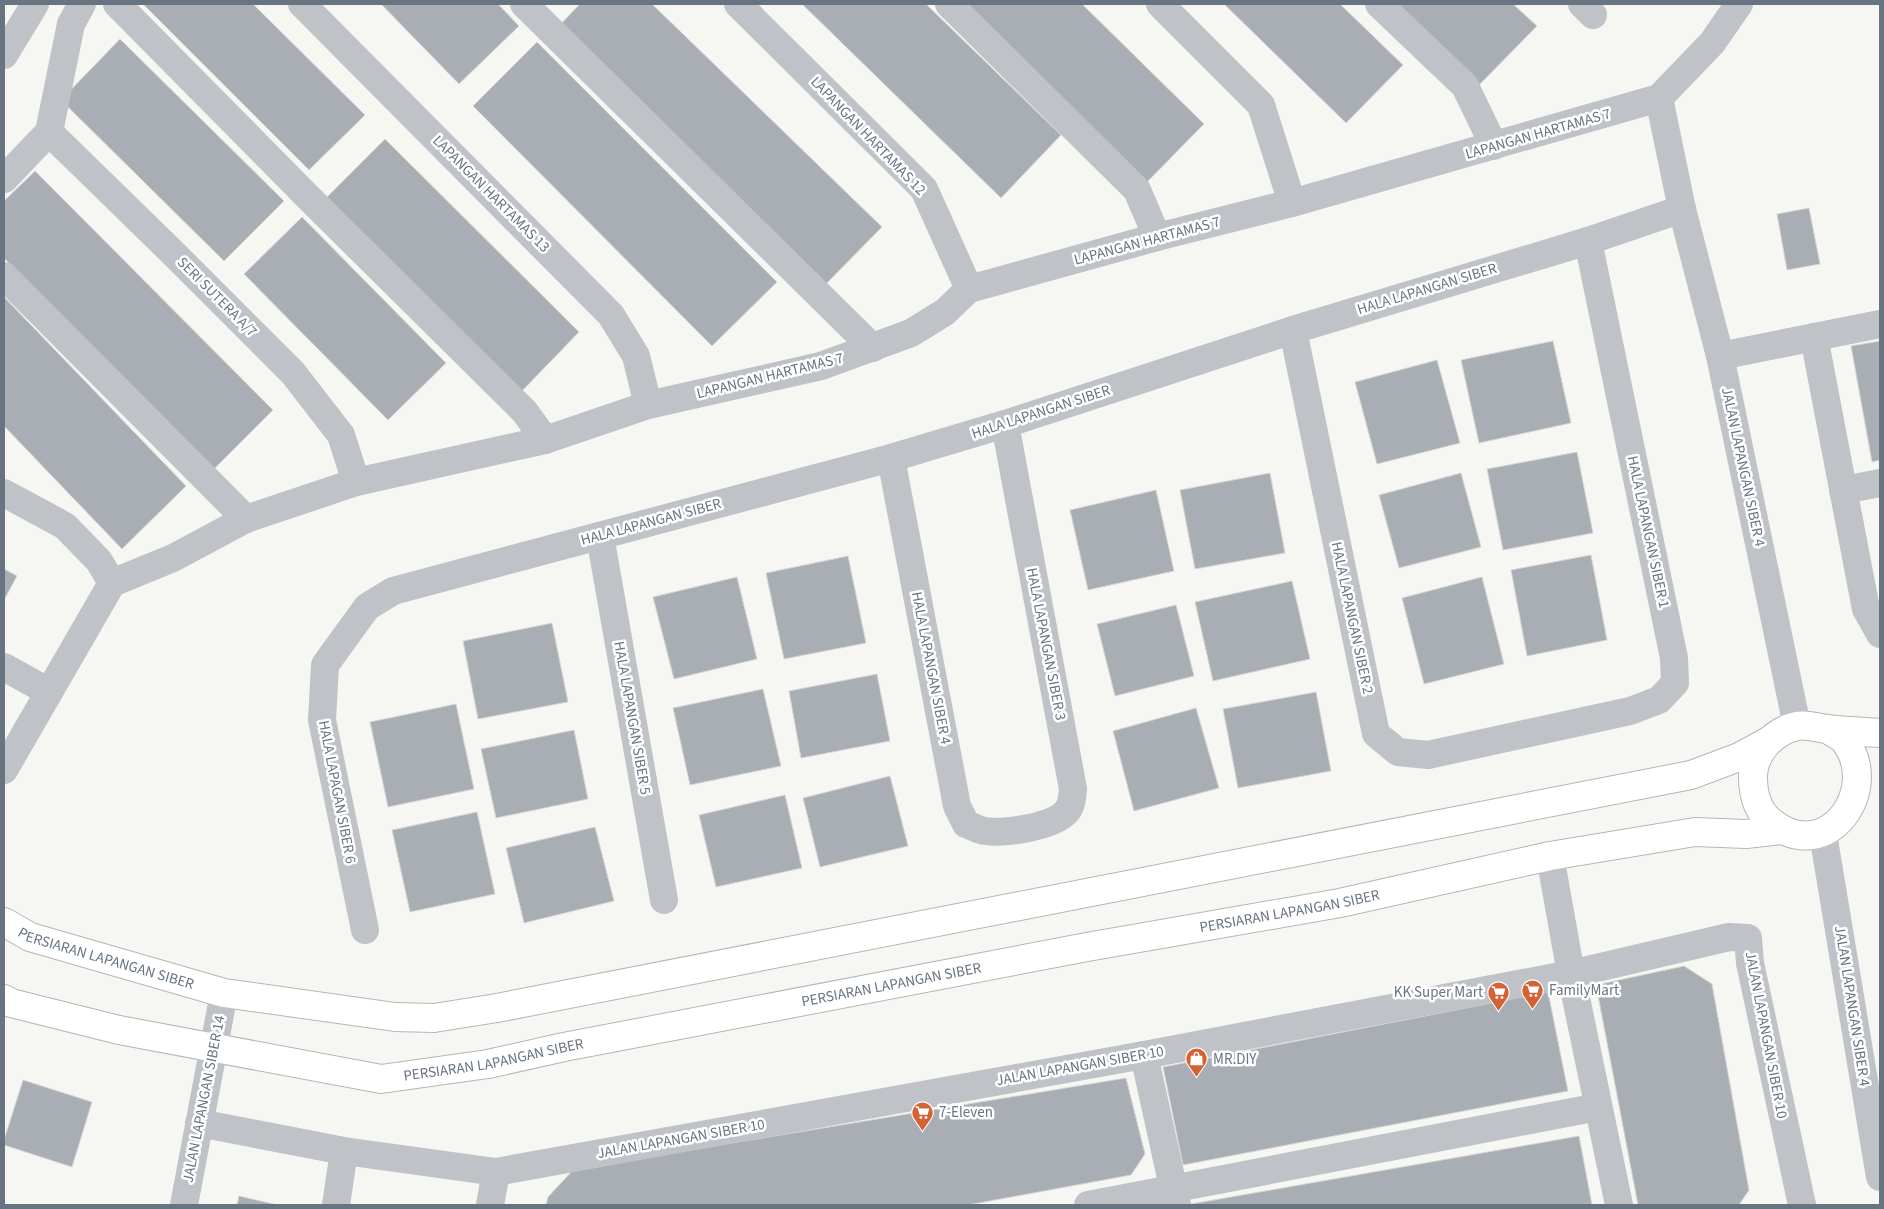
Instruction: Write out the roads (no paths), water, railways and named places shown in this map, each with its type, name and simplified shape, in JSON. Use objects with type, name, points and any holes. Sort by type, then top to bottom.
[{"type":"main road","points":[[1880,733],[1797,726],[1782,732],[1768,741],[1758,755],[1753,771],[1753,789],[1758,805],[1768,819],[1782,830],[1795,834],[1810,836],[1823,834],[1837,827],[1848,818],[1880,803]]},
{"type":"main road","points":[[1827,729],[1842,738],[1854,752],[1861,768],[1862,786],[1858,803],[1848,818]]},
{"type":"main road","name":"PERSIARAN LAPANGAN SIBER","points":[[4,922],[30,937],[224,993],[395,1017],[434,1018],[497,1008],[1691,775],[1738,757],[1768,741]]},
{"type":"main road","name":"PERSIARAN LAPANGAN SIBER","points":[[4,999],[11,1003],[119,1030],[381,1079],[488,1064],[564,1047],[1068,951],[1340,903],[1550,856],[1695,832],[1746,834],[1782,830]]},
{"type":"street","points":[[4,54],[35,4]]},
{"type":"street","points":[[4,179],[48,132],[71,24],[82,4]]},
{"type":"street","points":[[118,4],[298,188],[525,412],[545,440]]},
{"type":"street","name":"LAPANGAN HARTAMAS 13","points":[[302,4],[611,315],[636,356],[648,405]]},
{"type":"street","points":[[524,4],[872,348]]},
{"type":"street","name":"LAPANGAN HARTAMAS 12","points":[[738,4],[924,189],[970,289]]},
{"type":"street","points":[[949,4],[1137,190],[1157,237]]},
{"type":"street","points":[[1160,4],[1261,105],[1292,203]]},
{"type":"street","points":[[1379,4],[1465,86],[1494,146]]},
{"type":"street","name":"LAPANGAN HARTAMAS 7","points":[[112,583],[173,558],[246,519],[356,482],[545,440],[648,405],[821,366],[912,333],[945,312],[970,289],[1157,237],[1292,203],[1659,98],[1712,43],[1739,4]]},
{"type":"street","points":[[1659,98],[1682,209]]},
{"type":"street","name":"SERI SUTERA A/7","points":[[48,132],[174,253],[293,373],[341,435],[356,482]]},
{"type":"street","name":"HALA LAPANGAN SIBER","points":[[393,592],[891,458],[1005,424],[1293,330],[1588,241],[1682,209]]},
{"type":"street","name":"JALAN LAPANGAN SIBER 4","points":[[1682,209],[1720,356],[1797,726]]},
{"type":"street","name":"HALA LAPANGAN SIBER 1","points":[[1542,730],[1630,711],[1659,700],[1675,683],[1674,658],[1588,241]]},
{"type":"street","points":[[4,276],[246,519]]},
{"type":"street","points":[[1720,356],[1880,324]]},
{"type":"street","name":"HALA LAPANGAN SIBER 2","points":[[1293,330],[1376,734],[1398,752],[1428,755],[1542,730]]},
{"type":"street","points":[[1814,337],[1866,609],[1880,634]]},
{"type":"street","name":"HALA LAPANGAN SIBER 3","points":[[1005,424],[1073,789],[1072,802],[1065,813],[1050,823],[1019,830]]},
{"type":"street","name":"HALA LAPANGAN SIBER 4","points":[[891,458],[957,806],[966,824],[985,831],[1019,830]]},
{"type":"street","points":[[1843,490],[1880,483]]},
{"type":"street","points":[[4,493],[65,526],[99,561],[112,583],[4,770]]},
{"type":"street","name":"HALA LAPANGAN SIBER 5","points":[[600,536],[664,900]]},
{"type":"street","name":"HALA LAPAGAN SIBER 6","points":[[364,930],[322,720],[325,665],[367,607],[393,592]]},
{"type":"street","points":[[4,667],[49,692]]},
{"type":"street","name":"JALAN LAPANGAN SIBER 4","points":[[1823,834],[1880,1178]]},
{"type":"street","points":[[1550,856],[1571,974],[1619,1205]]},
{"type":"street","name":"JALAN LAPANGAN SIBER 10","points":[[199,1123],[344,1151],[496,1172],[1144,1055],[1571,974],[1729,937],[1748,938],[1750,963],[1802,1205]]},
{"type":"street","name":"JALAN LAPANGAN SIBER 14","points":[[184,1205],[224,993]]},
{"type":"street","points":[[1144,1055],[1175,1198]]},
{"type":"street","points":[[1088,1205],[1175,1198],[1598,1106]]},
{"type":"street","points":[[336,1205],[344,1151]]},
{"type":"street","points":[[490,1205],[496,1172]]},
{"type":"place","name":"FamilyMart","points":[[1533,1009]]},
{"type":"place","name":"KK Super Mart","points":[[1499,1011]]},
{"type":"place","name":"MR.DIY","points":[[1197,1078]]},
{"type":"place","name":"7-Eleven","points":[[923,1131]]}]
